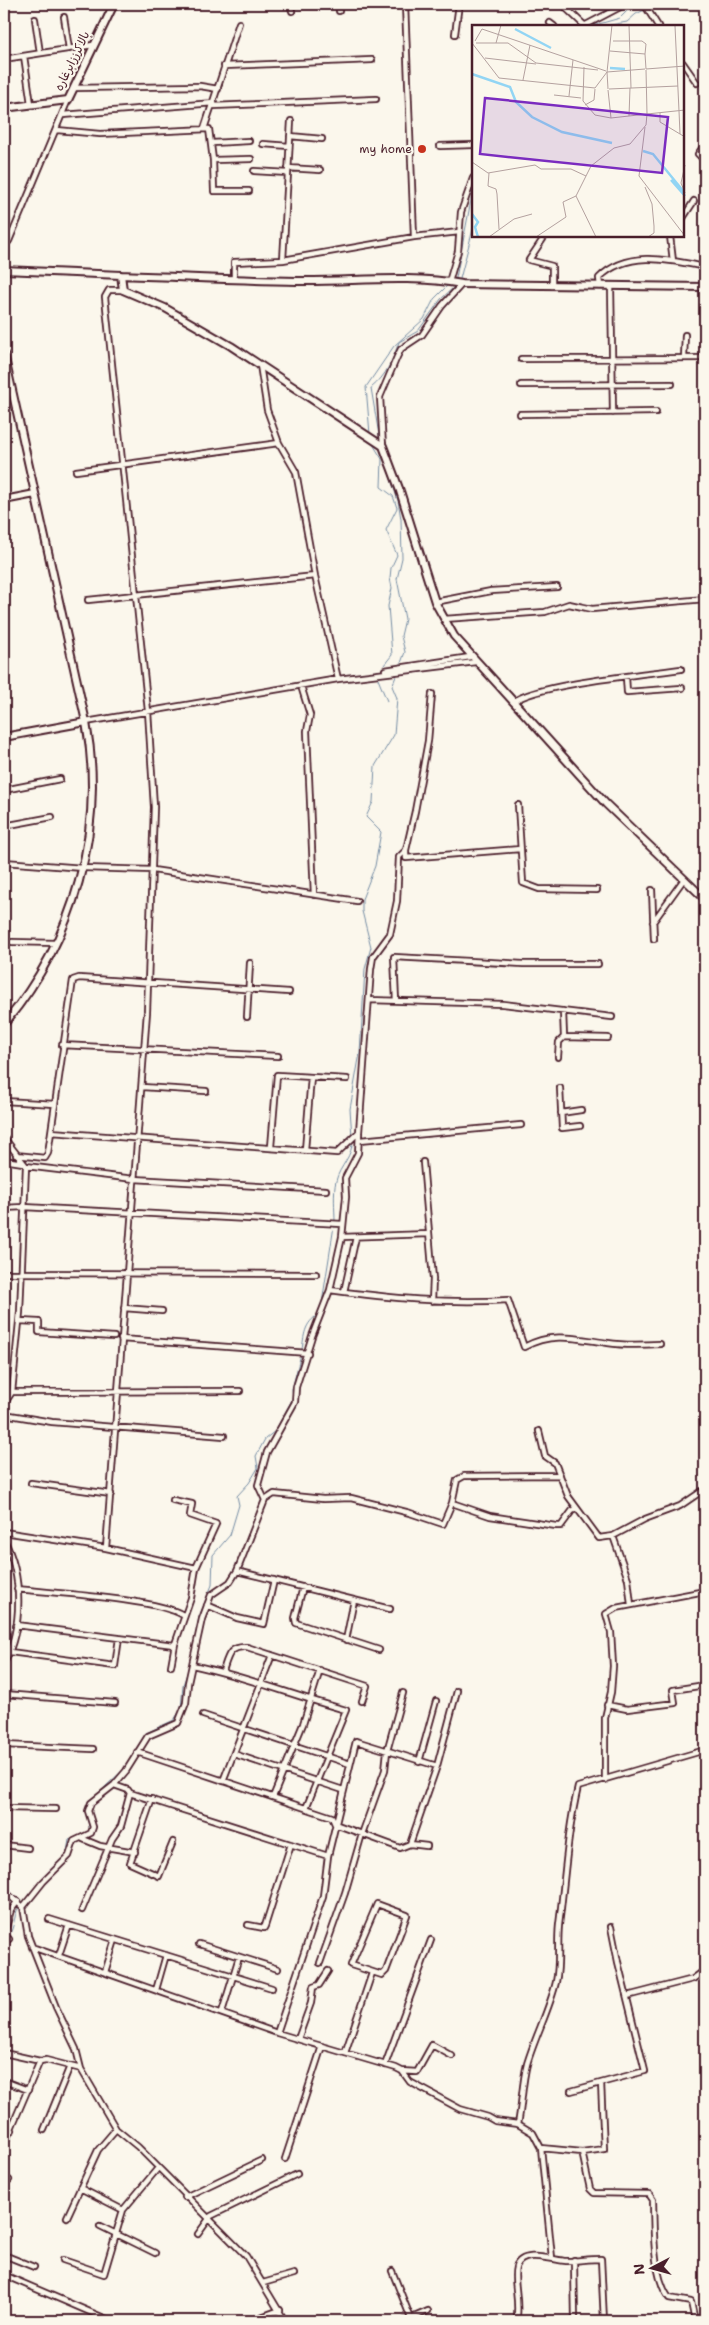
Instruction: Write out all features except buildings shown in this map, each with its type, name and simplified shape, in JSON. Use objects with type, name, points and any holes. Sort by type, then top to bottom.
[{"type":"main road","name":"بالاکرززابرغاره","points":[[4,108],[68,100],[72,88],[114,4]]},
{"type":"main road","points":[[4,270],[68,270],[299,282],[369,278],[462,284],[705,287]]},
{"type":"main road","points":[[121,274],[123,290],[165,308],[260,365],[382,445],[400,491],[435,602],[444,619],[470,657],[606,804],[705,899]]},
{"type":"main road","points":[[4,354],[86,722],[92,754],[93,791],[90,832],[83,868],[67,918],[56,943],[22,1002],[4,1024]]},
{"type":"main road","points":[[4,500],[35,494]]},
{"type":"main road","points":[[4,737],[86,722]]},
{"type":"street","points":[[290,4],[292,11]]},
{"type":"street","points":[[339,4],[339,11]]},
{"type":"street","points":[[405,4],[414,237]]},
{"type":"street","points":[[455,34],[459,4]]},
{"type":"street","points":[[587,25],[626,4]]},
{"type":"street","points":[[644,4],[657,25]]},
{"type":"street","points":[[567,8],[584,25]]},
{"type":"street","points":[[64,17],[69,48]]},
{"type":"street","points":[[35,20],[40,53]]},
{"type":"street","points":[[204,130],[239,23]]},
{"type":"street","points":[[4,59],[93,45]]},
{"type":"street","points":[[24,56],[31,104]]},
{"type":"street","points":[[224,66],[372,60]]},
{"type":"street","points":[[685,70],[697,84]]},
{"type":"street","points":[[72,88],[200,86],[218,89]]},
{"type":"street","points":[[63,115],[213,104],[376,99]]},
{"type":"street","points":[[9,241],[68,100]]},
{"type":"street","points":[[283,260],[290,121]]},
{"type":"street","points":[[57,130],[100,134],[210,130],[214,191],[249,192]]},
{"type":"street","points":[[290,136],[322,139]]},
{"type":"street","points":[[212,143],[249,141]]},
{"type":"street","points":[[263,144],[289,146]]},
{"type":"street","points":[[705,144],[698,154],[705,161]]},
{"type":"street","points":[[440,146],[472,145]]},
{"type":"street","points":[[213,160],[251,158]]},
{"type":"street","points":[[254,171],[320,170]]},
{"type":"street","points":[[449,282],[458,252],[461,212],[472,181]]},
{"type":"street","points":[[684,216],[694,201]]},
{"type":"street","points":[[234,279],[234,262],[283,260],[414,237],[459,232]]},
{"type":"street","points":[[544,238],[529,260],[552,266],[552,286]]},
{"type":"street","points":[[670,238],[673,261]]},
{"type":"street","points":[[600,286],[599,278],[621,263],[637,259],[673,261],[705,267]]},
{"type":"street","points":[[382,445],[380,397],[397,357],[401,349],[422,335],[442,306],[462,284]]},
{"type":"street","points":[[611,286],[612,413]]},
{"type":"street","points":[[106,1548],[145,1050],[154,806],[148,711],[105,297],[110,290],[123,290]]},
{"type":"street","points":[[684,335],[684,358]]},
{"type":"street","points":[[520,359],[705,358]]},
{"type":"street","points":[[260,365],[267,410],[279,443],[296,472],[314,576],[338,679]]},
{"type":"street","points":[[521,385],[672,384]]},
{"type":"street","points":[[520,414],[656,412]]},
{"type":"street","points":[[76,471],[279,443]]},
{"type":"street","points":[[88,600],[314,576]]},
{"type":"street","points":[[435,602],[491,591],[557,588]]},
{"type":"street","points":[[444,619],[545,612],[569,604],[592,609],[705,599]]},
{"type":"street","points":[[86,722],[470,657]]},
{"type":"street","points":[[369,674],[476,662]]},
{"type":"street","points":[[513,702],[520,697],[563,687],[681,669]]},
{"type":"street","points":[[626,677],[627,692],[682,688]]},
{"type":"street","points":[[302,686],[310,715],[307,731],[314,895]]},
{"type":"street","points":[[432,694],[428,741],[406,858],[520,849]]},
{"type":"street","points":[[4,790],[60,779]]},
{"type":"street","points":[[518,805],[522,883],[539,889],[597,890]]},
{"type":"street","points":[[4,826],[52,818]]},
{"type":"street","points":[[265,1500],[258,1485],[268,1452],[295,1402],[296,1387],[304,1353],[330,1290],[342,1238],[346,1197],[345,1178],[358,1152],[360,1140],[358,1133],[373,957],[390,934],[397,901],[399,858],[406,850]]},
{"type":"street","points":[[4,862],[83,868],[153,870],[357,901]]},
{"type":"street","points":[[654,922],[684,879]]},
{"type":"street","points":[[652,890],[654,939]]},
{"type":"street","points":[[12,942],[56,943]]},
{"type":"street","points":[[396,1001],[394,957],[523,964],[598,964]]},
{"type":"street","points":[[247,1017],[250,963]]},
{"type":"street","points":[[16,1155],[45,1158],[51,1132],[62,1044],[73,980],[79,978],[289,992]]},
{"type":"street","points":[[368,1000],[503,1004],[612,1017]]},
{"type":"street","points":[[563,1011],[564,1037]]},
{"type":"street","points":[[558,1057],[559,1042],[564,1037],[608,1038]]},
{"type":"street","points":[[62,1044],[278,1056]]},
{"type":"street","points":[[271,1147],[277,1075],[348,1079]]},
{"type":"street","points":[[305,1150],[311,1077]]},
{"type":"street","points":[[142,1087],[206,1091]]},
{"type":"street","points":[[560,1088],[562,1128],[580,1126]]},
{"type":"street","points":[[4,1101],[55,1104]]},
{"type":"street","points":[[561,1113],[581,1110]]},
{"type":"street","points":[[360,1140],[521,1125]]},
{"type":"street","points":[[51,1132],[337,1152],[358,1133]]},
{"type":"street","points":[[4,1138],[24,1165],[20,1321],[12,1392],[4,1404]]},
{"type":"street","points":[[4,1160],[24,1165],[134,1180],[326,1190]]},
{"type":"street","points":[[423,1162],[432,1301]]},
{"type":"street","points":[[4,1208],[24,1206],[342,1224]]},
{"type":"street","points":[[342,1238],[429,1234]]},
{"type":"street","points":[[344,1292],[356,1237]]},
{"type":"street","points":[[4,1273],[316,1274]]},
{"type":"street","points":[[330,1290],[432,1301],[471,1303],[508,1300],[524,1347],[545,1338],[558,1336],[629,1345],[660,1344]]},
{"type":"street","points":[[124,1308],[162,1311]]},
{"type":"street","points":[[20,1321],[39,1322],[39,1332],[114,1337]]},
{"type":"street","points":[[121,1339],[304,1353]]},
{"type":"street","points":[[4,1392],[240,1391]]},
{"type":"street","points":[[4,1414],[52,1422],[116,1429],[224,1436]]},
{"type":"street","points":[[539,1431],[545,1456],[555,1464],[568,1496],[599,1538],[612,1536],[645,1519],[680,1506],[705,1489]]},
{"type":"street","points":[[4,1934],[11,1910],[21,1904],[69,1856],[74,1841],[83,1839],[91,1833],[93,1827],[88,1811],[91,1803],[114,1785],[126,1771],[136,1752],[148,1736],[178,1723],[186,1703],[188,1683],[202,1619],[207,1605],[211,1595],[230,1582],[237,1571],[265,1500],[274,1494],[323,1499],[351,1498],[410,1513],[443,1524],[452,1503],[457,1480],[464,1476],[560,1475]]},
{"type":"street","points":[[31,1483],[111,1494]]},
{"type":"street","points":[[171,1666],[174,1646],[183,1615],[191,1598],[196,1568],[216,1524],[190,1515],[192,1504],[173,1500]]},
{"type":"street","points":[[452,1503],[490,1516],[556,1526],[561,1526],[572,1511],[576,1509]]},
{"type":"street","points":[[4,1532],[106,1548],[196,1568]]},
{"type":"street","points":[[612,1536],[628,1580],[631,1605]]},
{"type":"street","points":[[4,1540],[13,1568],[17,1589],[16,1624],[10,1652],[4,1663]]},
{"type":"street","points":[[237,1571],[390,1609]]},
{"type":"street","points":[[207,1605],[237,1618],[264,1624],[274,1580]]},
{"type":"street","points":[[303,1587],[295,1618],[296,1623],[379,1650]]},
{"type":"street","points":[[17,1589],[135,1603],[176,1610],[183,1615]]},
{"type":"street","points":[[605,1780],[605,1718],[611,1692],[613,1647],[606,1614],[616,1608],[705,1592]]},
{"type":"street","points":[[346,1640],[354,1600]]},
{"type":"street","points":[[16,1624],[174,1646]]},
{"type":"street","points":[[10,1652],[116,1666],[119,1638]]},
{"type":"street","points":[[223,1671],[230,1651],[236,1646],[247,1647],[367,1686],[362,1701]]},
{"type":"street","points":[[224,1781],[272,1655]]},
{"type":"street","points":[[192,1665],[262,1682],[311,1700],[346,1710],[306,1808]]},
{"type":"street","points":[[273,1797],[311,1700],[320,1670]]},
{"type":"street","points":[[607,1705],[627,1708],[675,1702],[673,1690],[705,1685]]},
{"type":"street","points":[[410,1844],[437,1766],[457,1691]]},
{"type":"street","points":[[320,1963],[345,1893],[362,1834],[386,1770],[387,1751],[404,1693]]},
{"type":"street","points":[[4,1694],[115,1703]]},
{"type":"street","points":[[419,1762],[436,1701]]},
{"type":"street","points":[[203,1715],[350,1764]]},
{"type":"street","points":[[277,2033],[323,1896],[328,1856],[356,1741],[437,1766]]},
{"type":"street","points":[[4,1745],[93,1749]]},
{"type":"street","points":[[518,2124],[526,2067],[556,1983],[569,1826],[578,1787],[705,1750]]},
{"type":"street","points":[[136,1752],[332,1817],[335,1824],[400,1848],[410,1844],[427,1846]]},
{"type":"street","points":[[234,1754],[343,1790]]},
{"type":"street","points":[[114,1785],[128,1790],[130,1793],[328,1856]]},
{"type":"street","points":[[82,1910],[112,1839],[121,1826],[130,1793]]},
{"type":"street","points":[[152,1799],[131,1864],[159,1876],[173,1842]]},
{"type":"street","points":[[4,1808],[56,1809]]},
{"type":"street","points":[[83,1839],[100,1846],[110,1846],[134,1852]]},
{"type":"street","points":[[248,1924],[264,1928],[291,1844]]},
{"type":"street","points":[[4,1845],[28,1848]]},
{"type":"street","points":[[4,1891],[21,1904],[32,1947],[76,2049],[81,2069],[116,2129],[158,2168],[185,2197],[210,2218],[246,2256],[285,2321]]},
{"type":"street","points":[[377,1904],[381,1904],[407,1915],[386,1970],[382,1975],[372,1973],[351,1965],[373,1910],[377,1904]]},
{"type":"street","points":[[49,1919],[272,1988]]},
{"type":"street","points":[[59,1955],[68,1925]]},
{"type":"street","points":[[571,2091],[645,2071],[612,1927]]},
{"type":"street","points":[[4,1942],[9,1939]]},
{"type":"street","points":[[105,1972],[115,1940]]},
{"type":"street","points":[[385,2065],[431,1940]]},
{"type":"street","points":[[199,1944],[278,1969]]},
{"type":"street","points":[[32,1947],[222,2012],[277,2033],[402,2071],[417,2072],[432,2045],[452,2056]]},
{"type":"street","points":[[156,1990],[166,1955]]},
{"type":"street","points":[[222,2012],[239,1957]]},
{"type":"street","points":[[628,1996],[693,1979],[705,1970]]},
{"type":"street","points":[[298,2039],[311,2003],[313,1987],[318,1985],[328,1971]]},
{"type":"street","points":[[345,2053],[372,1973]]},
{"type":"street","points":[[285,2159],[322,2046]]},
{"type":"street","points":[[4,2053],[40,2061],[46,2060],[81,2069]]},
{"type":"street","points":[[4,2145],[40,2061]]},
{"type":"street","points":[[44,2130],[70,2066]]},
{"type":"street","points":[[402,2071],[410,2082],[460,2109],[488,2117],[494,2121],[518,2124],[533,2134],[541,2148],[552,2258]]},
{"type":"street","points":[[4,2081],[28,2090]]},
{"type":"street","points":[[541,2148],[582,2152],[604,2148],[602,2083]]},
{"type":"street","points":[[4,2126],[12,2130]]},
{"type":"street","points":[[67,2217],[98,2150],[116,2129]]},
{"type":"street","points":[[582,2152],[590,2189],[594,2193],[649,2194],[653,2200],[661,2288],[669,2298],[690,2302],[696,2321]]},
{"type":"street","points":[[185,2197],[262,2160]]},
{"type":"street","points":[[63,2260],[104,2274],[123,2210],[158,2168]]},
{"type":"street","points":[[198,2234],[210,2218],[297,2174]]},
{"type":"street","points":[[80,2188],[123,2210]]},
{"type":"street","points":[[100,2226],[155,2253]]},
{"type":"street","points":[[4,2255],[34,2267]]},
{"type":"street","points":[[527,2321],[516,2320],[516,2267],[521,2260],[530,2257],[574,2260],[601,2259],[604,2321]]},
{"type":"street","points":[[574,2260],[575,2321]]},
{"type":"street","points":[[392,2271],[412,2320]]},
{"type":"street","points":[[263,2283],[294,2274]]},
{"type":"street","points":[[4,2275],[111,2321]]},
{"type":"street","points":[[250,2321],[280,2310]]},
{"type":"street","points":[[405,2321],[412,2320],[428,2311]]},
{"type":"waterway","points":[[596,25],[620,18],[634,4]]},
{"type":"waterway","points":[[610,25],[627,22],[636,14],[657,4]]},
{"type":"waterway","points":[[456,278],[472,195]]},
{"type":"waterway","points":[[460,279],[472,233]]},
{"type":"waterway","points":[[370,434],[366,387],[394,346],[424,319],[434,299],[447,286]]},
{"type":"waterway","points":[[380,441],[371,388],[385,373],[399,342],[418,331],[441,299],[453,288]]},
{"type":"waterway","points":[[371,441],[382,459],[381,487],[393,496],[397,508],[386,530],[397,555],[391,568],[392,588],[388,606],[392,655],[384,665]]},
{"type":"waterway","points":[[384,457],[398,501],[401,519],[402,558],[397,579],[405,619],[401,636],[405,652],[401,663]]},
{"type":"waterway","points":[[352,1136],[350,1109],[360,1053],[365,969],[371,947],[362,911],[362,899],[375,866],[381,832],[366,817],[373,802],[375,766],[394,735],[397,698],[392,686],[397,674]]},
{"type":"waterway","points":[[378,679],[387,701]]},
{"type":"waterway","points":[[335,1222],[334,1196],[336,1181],[351,1151],[352,1140]]},
{"type":"waterway","points":[[322,1303],[334,1226]]},
{"type":"waterway","points":[[302,1350],[307,1326],[318,1315]]},
{"type":"waterway","points":[[191,1661],[199,1617],[212,1585],[213,1555],[230,1535],[239,1505],[237,1496],[249,1483],[258,1468],[256,1456],[265,1439],[275,1431],[293,1398],[292,1389],[301,1354]]},
{"type":"waterway","points":[[90,1831],[86,1811],[87,1804],[124,1769],[146,1733],[174,1720],[181,1709],[183,1685],[190,1665]]},
{"type":"waterway","points":[[66,1857],[69,1840],[82,1835]]},
{"type":"waterway","points":[[33,1891],[40,1881],[56,1866]]},
{"type":"waterway","points":[[22,1904],[28,1898]]},
{"type":"waterway","points":[[4,1939],[12,1929],[19,1907]]},
{"type":"place","name":"my home","points":[[422,149]]}]
